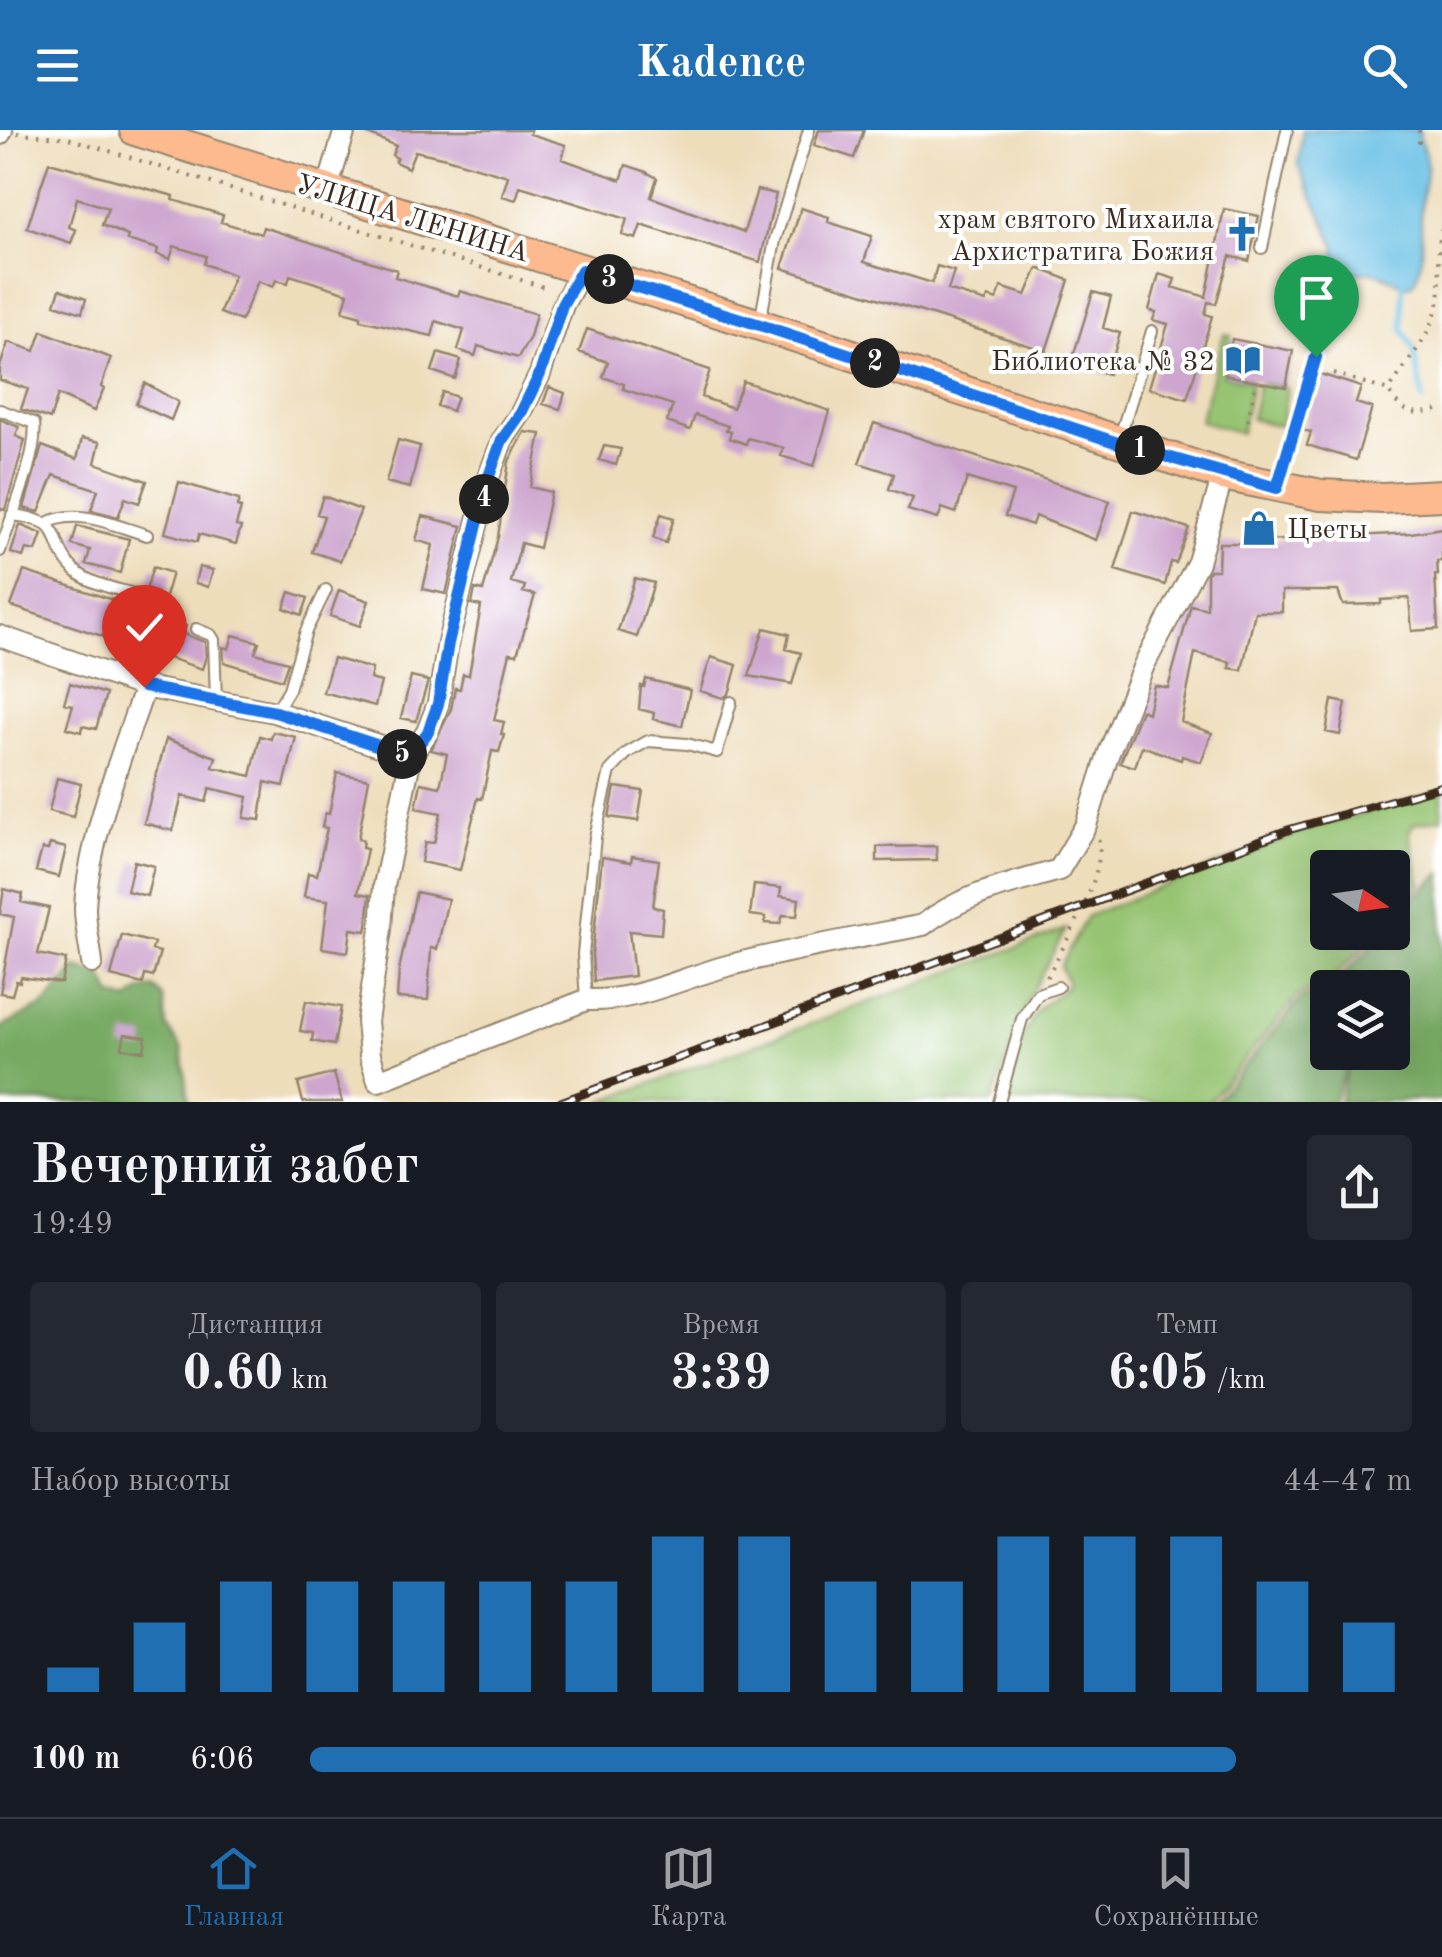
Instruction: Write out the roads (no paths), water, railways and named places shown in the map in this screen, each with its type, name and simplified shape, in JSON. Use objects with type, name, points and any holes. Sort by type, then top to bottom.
[{"type":"main road","name":"УЛИЦА ЛЕНИНА","points":[[135,130],[327,190],[575,282],[760,325],[1223,475],[1277,488],[1348,498],[1442,495]]},
{"type":"street","points":[[327,190],[345,130]]},
{"type":"street","points":[[575,282],[540,374],[502,440],[489,476],[448,643],[438,704],[428,732],[410,756],[408,784],[384,886],[367,1020],[370,1055],[378,1081],[586,1000],[609,1001],[665,988],[724,967],[924,925],[943,909],[982,892],[1058,870],[1086,825],[1108,755],[1144,665],[1198,562],[1223,475]]},
{"type":"street","points":[[0,636],[144,687],[275,712],[410,756]]},
{"type":"street","points":[[92,963],[85,909],[93,862],[144,687]]},
{"type":"lane","points":[[760,325],[775,240],[809,130]]},
{"type":"lane","points":[[1262,248],[1288,130]]},
{"type":"lane","points":[[1118,443],[1152,331]]},
{"type":"lane","points":[[1277,488],[1316,357]]},
{"type":"lane","points":[[0,410],[34,423],[35,429],[33,448],[0,551]]},
{"type":"lane","points":[[12,514],[47,523],[72,568],[81,576],[137,595]]},
{"type":"lane","points":[[47,523],[62,516],[78,515],[147,536]]},
{"type":"lane","points":[[275,712],[289,690],[306,631],[326,590]]},
{"type":"lane","points":[[196,629],[214,640],[216,701]]},
{"type":"lane","points":[[586,1000],[582,954],[596,837],[610,770],[627,753],[648,741],[686,744],[716,752],[732,702]]},
{"type":"lane","points":[[998,1102],[1022,1020],[1038,994],[1058,987]]},
{"type":"water","points":[[1303,130],[1419,130],[1426,169],[1420,266],[1412,285],[1404,286],[1367,272],[1337,279],[1336,247],[1298,164]]},
{"type":"waterway","points":[[1403,284],[1403,330],[1413,347],[1423,400]]},
{"type":"railway","points":[[561,1102],[1288,830],[1442,786]]},
{"type":"place","name":"храм святого Михаила Архистратига Божия","points":[[1242,234]]},
{"type":"place","name":"Библиотека № 32","points":[[1243,360]]},
{"type":"place","name":"Цветы","points":[[1259,528]]}]
